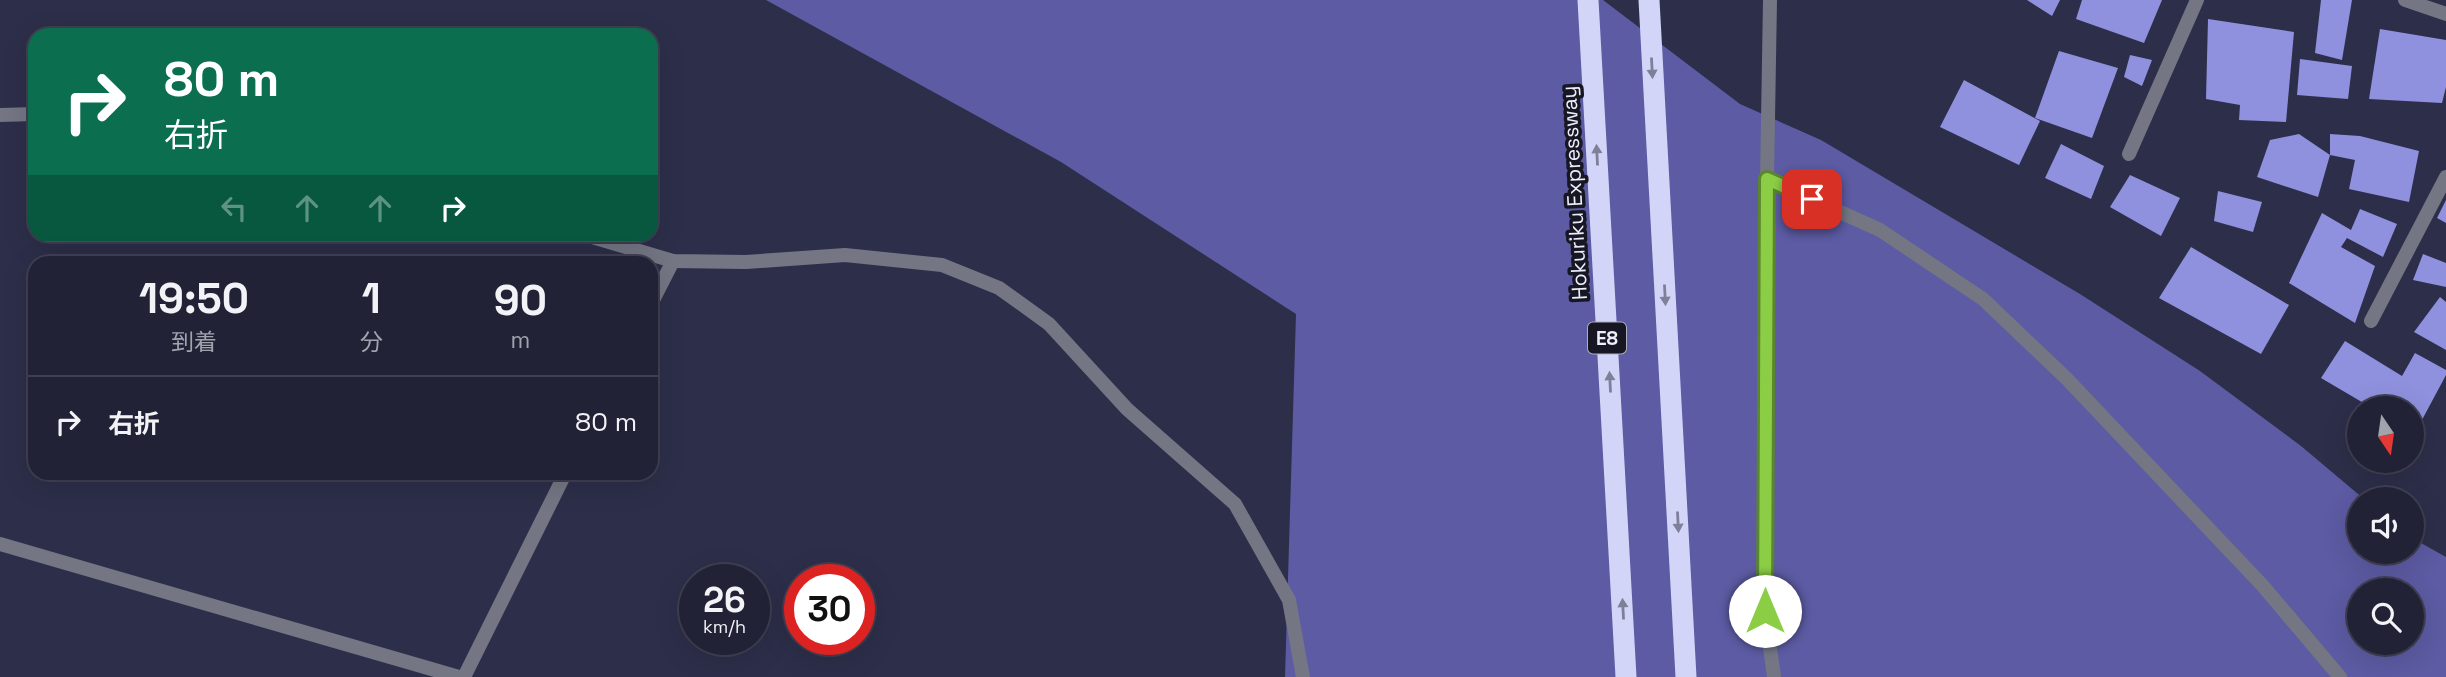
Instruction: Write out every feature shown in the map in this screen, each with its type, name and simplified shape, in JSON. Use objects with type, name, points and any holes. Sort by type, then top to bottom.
[{"type":"highway","name":"Hokuriku Expressway","points":[[1588,0],[1626,677]]},
{"type":"highway","points":[[1649,0],[1686,677]]},
{"type":"street","points":[[1770,0],[1765,611],[1774,677]]},
{"type":"street","points":[[2129,154],[2197,0]]},
{"type":"street","points":[[2405,0],[2446,14]]},
{"type":"street","points":[[0,115],[28,114]]},
{"type":"street","points":[[2371,321],[2446,177]]},
{"type":"street","points":[[1767,179],[1881,230],[1983,299],[2067,379],[2263,586],[2340,677]]},
{"type":"street","points":[[609,242],[656,256]]},
{"type":"street","points":[[658,257],[673,261],[746,262],[845,255],[942,265],[999,288],[1049,324],[1127,409],[1235,503],[1289,600],[1303,677]]},
{"type":"street","points":[[658,290],[673,261]]},
{"type":"street","points":[[0,544],[461,677],[562,480]]},
{"type":"shaded area","points":[[766,0],[1603,0],[1740,104],[1821,140],[2080,294],[2200,371],[2301,446],[2350,487],[2347,487],[2347,564],[2424,564],[2424,545],[2446,557],[2446,677],[1285,677],[1296,314],[1061,162]]},
{"type":"building","points":[[2027,0],[2060,0],[2052,16]]},
{"type":"building","points":[[2082,0],[2162,0],[2144,43],[2076,19]]},
{"type":"building","points":[[2321,0],[2352,0],[2342,60],[2315,53]]},
{"type":"building","points":[[2208,19],[2294,32],[2286,122],[2239,120],[2240,105],[2206,99]]},
{"type":"building","points":[[2380,29],[2446,40],[2446,87],[2442,103],[2369,99]]},
{"type":"building","points":[[2059,51],[2118,68],[2092,138],[2035,118]]},
{"type":"building","points":[[2130,55],[2152,60],[2142,86],[2124,77]]},
{"type":"building","points":[[2300,59],[2352,66],[2348,99],[2297,95]]},
{"type":"building","points":[[1964,80],[2040,121],[2019,165],[1940,127]]},
{"type":"building","points":[[2299,134],[2330,155],[2318,197],[2257,177],[2270,140]]},
{"type":"building","points":[[2330,134],[2360,136],[2419,151],[2409,202],[2349,189],[2355,160],[2330,155]]},
{"type":"building","points":[[2061,144],[2104,166],[2091,199],[2045,178]]},
{"type":"building","points":[[2130,175],[2180,198],[2161,236],[2110,207]]},
{"type":"building","points":[[2218,191],[2262,202],[2253,232],[2214,221]]},
{"type":"building","points":[[2446,200],[2446,223],[2437,218]]},
{"type":"building","points":[[2360,209],[2397,224],[2383,257],[2347,238],[2341,247],[2375,266],[2355,323],[2289,283],[2322,213],[2351,230]]},
{"type":"building","points":[[2191,247],[2289,305],[2261,354],[2159,298]]},
{"type":"building","points":[[2423,254],[2446,263],[2446,287],[2413,280]]},
{"type":"building","points":[[2440,297],[2446,302],[2446,350],[2414,332]]},
{"type":"building","points":[[2345,341],[2402,376],[2415,353],[2446,370],[2446,375],[2424,416],[2424,396],[2352,396],[2321,378]]},
{"type":"route","points":[[1765,611],[1767,179],[1812,199]]}]
